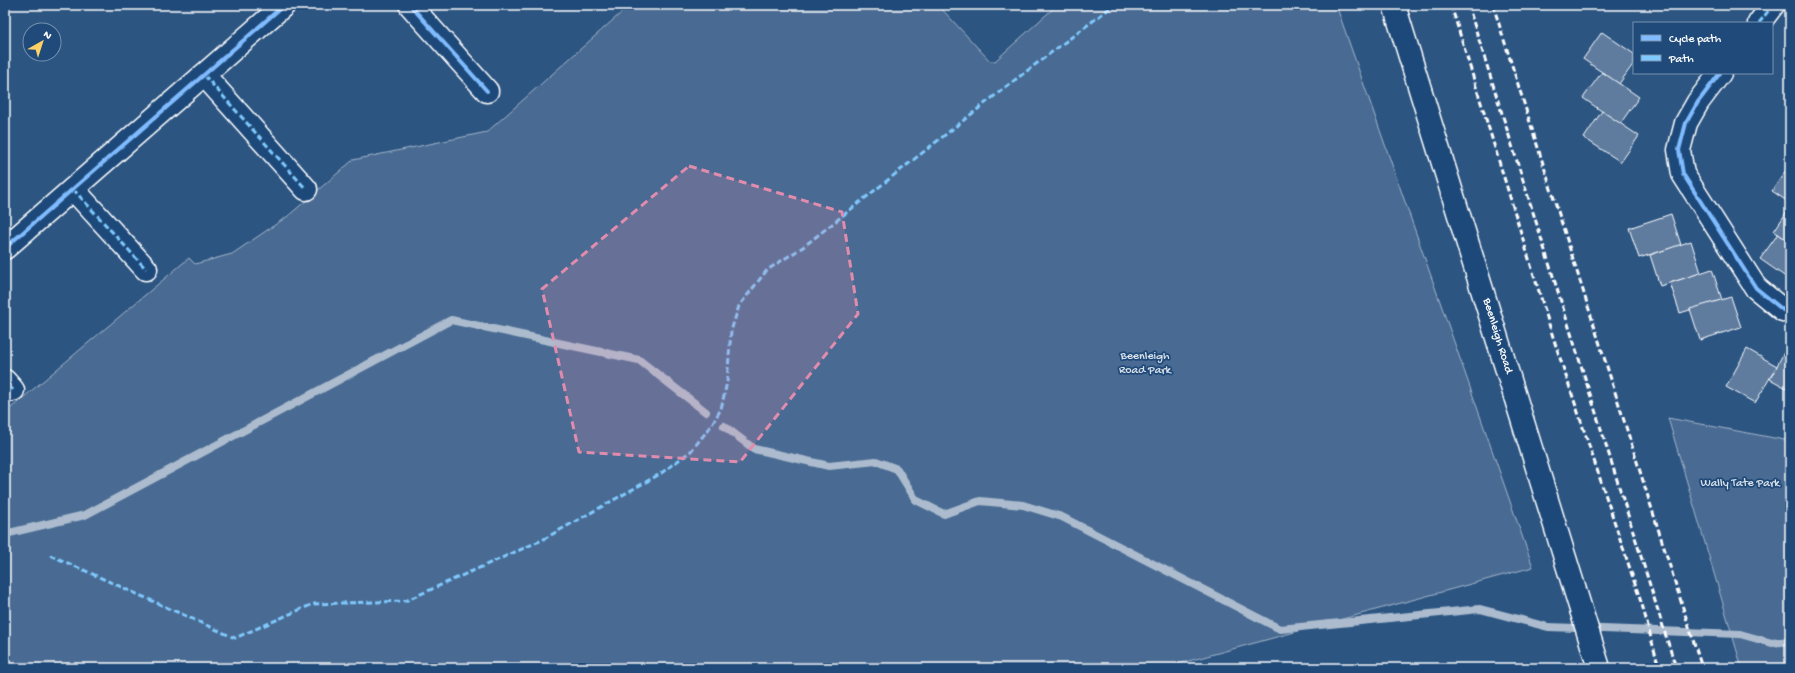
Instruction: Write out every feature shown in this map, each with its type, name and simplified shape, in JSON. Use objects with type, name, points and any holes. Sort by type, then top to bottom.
[{"type":"street","points":[[5,248],[284,5]]},
{"type":"street","points":[[410,5],[487,91]]},
{"type":"street","name":"Beenleigh Road","points":[[1394,5],[1599,668]]},
{"type":"street","points":[[1760,22],[1773,5]]},
{"type":"street","points":[[204,74],[306,189]]},
{"type":"street","points":[[1719,74],[1698,102],[1686,123],[1680,150],[1683,174],[1756,288],[1783,310],[1790,312]]},
{"type":"street","points":[[73,189],[146,269]]},
{"type":"highlighted area","points":[[689,166],[842,212],[858,314],[740,462],[579,452],[542,289]]},
{"type":"green space","name":"Beenleigh Road Park","points":[[630,5],[938,5],[990,61],[995,61],[1057,5],[1336,5],[1533,567],[1163,668],[5,668],[5,413],[189,258],[195,264],[232,254],[288,216],[353,160],[487,132]]},
{"type":"green space","name":"Wally Tate Park","points":[[1668,418],[1790,441],[1790,668],[1742,668]]},
{"type":"building","points":[[1602,32],[1633,53],[1633,64],[1619,84],[1583,59]]},
{"type":"building","points":[[1602,72],[1639,97],[1620,124],[1583,98]]},
{"type":"building","points":[[1602,111],[1639,136],[1621,162],[1584,138]]},
{"type":"building","points":[[1790,164],[1790,203],[1772,191]]},
{"type":"building","points":[[1790,207],[1790,242],[1774,231]]},
{"type":"building","points":[[1671,214],[1681,245],[1639,258],[1629,228]]},
{"type":"building","points":[[1778,234],[1790,242],[1790,280],[1760,259]]},
{"type":"building","points":[[1691,241],[1701,273],[1660,286],[1650,255]]},
{"type":"building","points":[[1712,269],[1722,300],[1680,313],[1670,283]]},
{"type":"building","points":[[1731,297],[1741,327],[1700,340],[1690,309]]},
{"type":"building","points":[[1790,341],[1790,390],[1770,379]]},
{"type":"building","points":[[1747,349],[1777,366],[1755,403],[1726,387]]},
{"type":"waterway","points":[[5,534],[85,515],[451,320],[639,360],[706,412]]},
{"type":"waterway","points":[[724,426],[754,449],[829,466],[876,461],[897,469],[916,500],[944,514],[980,501],[1023,505],[1062,517],[1280,629],[1480,609],[1548,627],[1740,634],[1772,643],[1790,641]]},
{"type":"railway","points":[[1451,5],[1553,337],[1643,608],[1659,668]]},
{"type":"railway","points":[[1468,5],[1676,668]]},
{"type":"railway","points":[[1493,5],[1702,668]]},
{"type":"marked path","points":[[50,555],[235,638],[313,604],[405,601],[542,540],[660,474],[691,451],[711,426],[721,409],[727,382],[731,331],[739,306],[767,270],[803,247],[1007,86],[1114,5]]},
{"type":"marked path","points":[[1760,22],[1773,5]]},
{"type":"marked path","points":[[204,75],[306,189]]},
{"type":"marked path","points":[[73,189],[146,269]]},
{"type":"marked path","points":[[5,381],[13,390]]},
{"type":"marked path","points":[[1785,668],[1790,660]]},
{"type":"cycle path","points":[[5,248],[284,5]]},
{"type":"cycle path","points":[[410,5],[487,91]]},
{"type":"cycle path","points":[[1719,74],[1698,102],[1686,123],[1679,150],[1683,174],[1756,288],[1783,310],[1790,312]]}]
